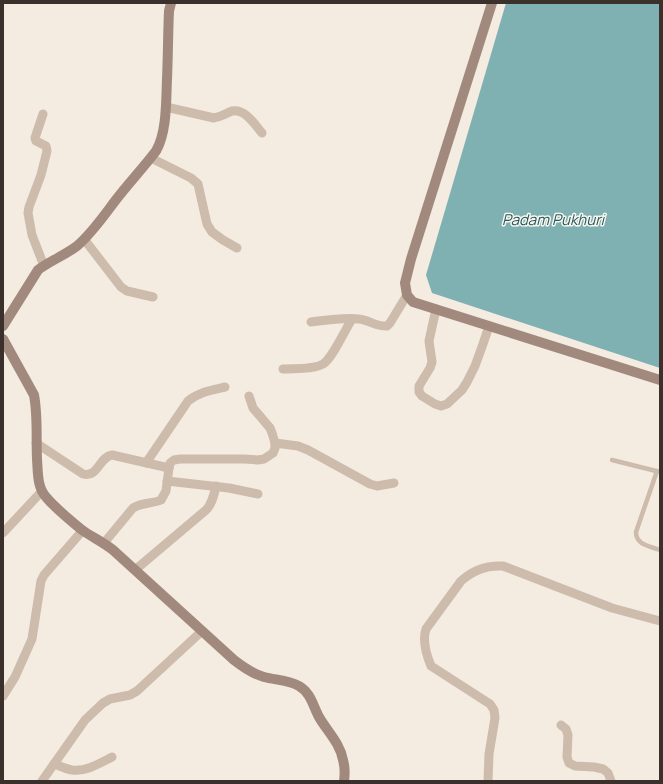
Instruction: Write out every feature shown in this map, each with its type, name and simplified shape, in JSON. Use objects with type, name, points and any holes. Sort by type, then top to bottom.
[{"type":"street","points":[[3,326],[38,270],[72,250],[84,240],[156,152],[162,139],[166,107],[170,3]]},
{"type":"street","points":[[492,3],[410,259],[405,283],[407,295],[413,302],[660,380]]},
{"type":"street","points":[[166,107],[214,118],[234,110],[247,116],[262,133]]},
{"type":"street","points":[[43,114],[35,138],[38,143],[46,146],[47,151],[41,175],[28,213],[32,235],[44,266]]},
{"type":"street","points":[[151,158],[191,178],[198,184],[207,224],[212,232],[237,248]]},
{"type":"street","points":[[84,240],[120,287],[127,291],[153,297]]},
{"type":"street","points":[[312,322],[362,319],[382,326],[387,326],[407,295]]},
{"type":"street","points":[[436,309],[429,341],[432,362],[419,386],[419,392],[422,396],[441,406],[447,404],[462,390],[475,366],[489,326]]},
{"type":"street","points":[[283,369],[315,367],[324,364],[330,358],[352,319]]},
{"type":"street","points":[[3,339],[34,395],[36,403],[38,479],[42,491],[46,497],[63,514],[83,530],[104,543],[234,660],[262,677],[292,683],[304,690],[310,696],[319,717],[338,746],[345,769],[344,781]]},
{"type":"street","points":[[146,463],[188,401],[201,393],[225,387]]},
{"type":"street","points":[[104,543],[133,508],[138,505],[161,500],[166,491],[170,463],[174,460],[264,459],[272,453],[275,448],[275,443],[270,428],[253,408],[249,396]]},
{"type":"street","points":[[36,442],[83,474],[87,475],[94,472],[104,458],[108,456],[169,468]]},
{"type":"street","points":[[275,443],[298,446],[308,450],[370,484],[377,486],[394,483]]},
{"type":"street","points":[[167,480],[216,486],[258,494]]},
{"type":"street","points":[[135,570],[210,506],[216,486]]},
{"type":"street","points":[[3,533],[42,491]]},
{"type":"street","points":[[3,696],[15,677],[32,639],[41,581],[44,575],[83,530]]},
{"type":"street","points":[[488,781],[490,749],[495,718],[494,710],[490,704],[431,666],[428,660],[424,641],[426,629],[461,581],[467,576],[485,567],[502,566],[612,608],[660,622]]},
{"type":"street","points":[[42,781],[86,720],[104,703],[130,695],[137,691],[202,631]]},
{"type":"street","points":[[561,725],[566,729],[568,735],[567,757],[569,763],[575,766],[603,769],[608,773],[611,781]]},
{"type":"street","points":[[54,764],[71,770],[78,770],[95,766],[112,757]]},
{"type":"lane","points":[[612,460],[658,472],[636,532],[636,537],[639,542],[660,550]]},
{"type":"water","name":"Padam Pukhuri","points":[[506,3],[660,3],[660,368],[432,293],[426,275]]}]
